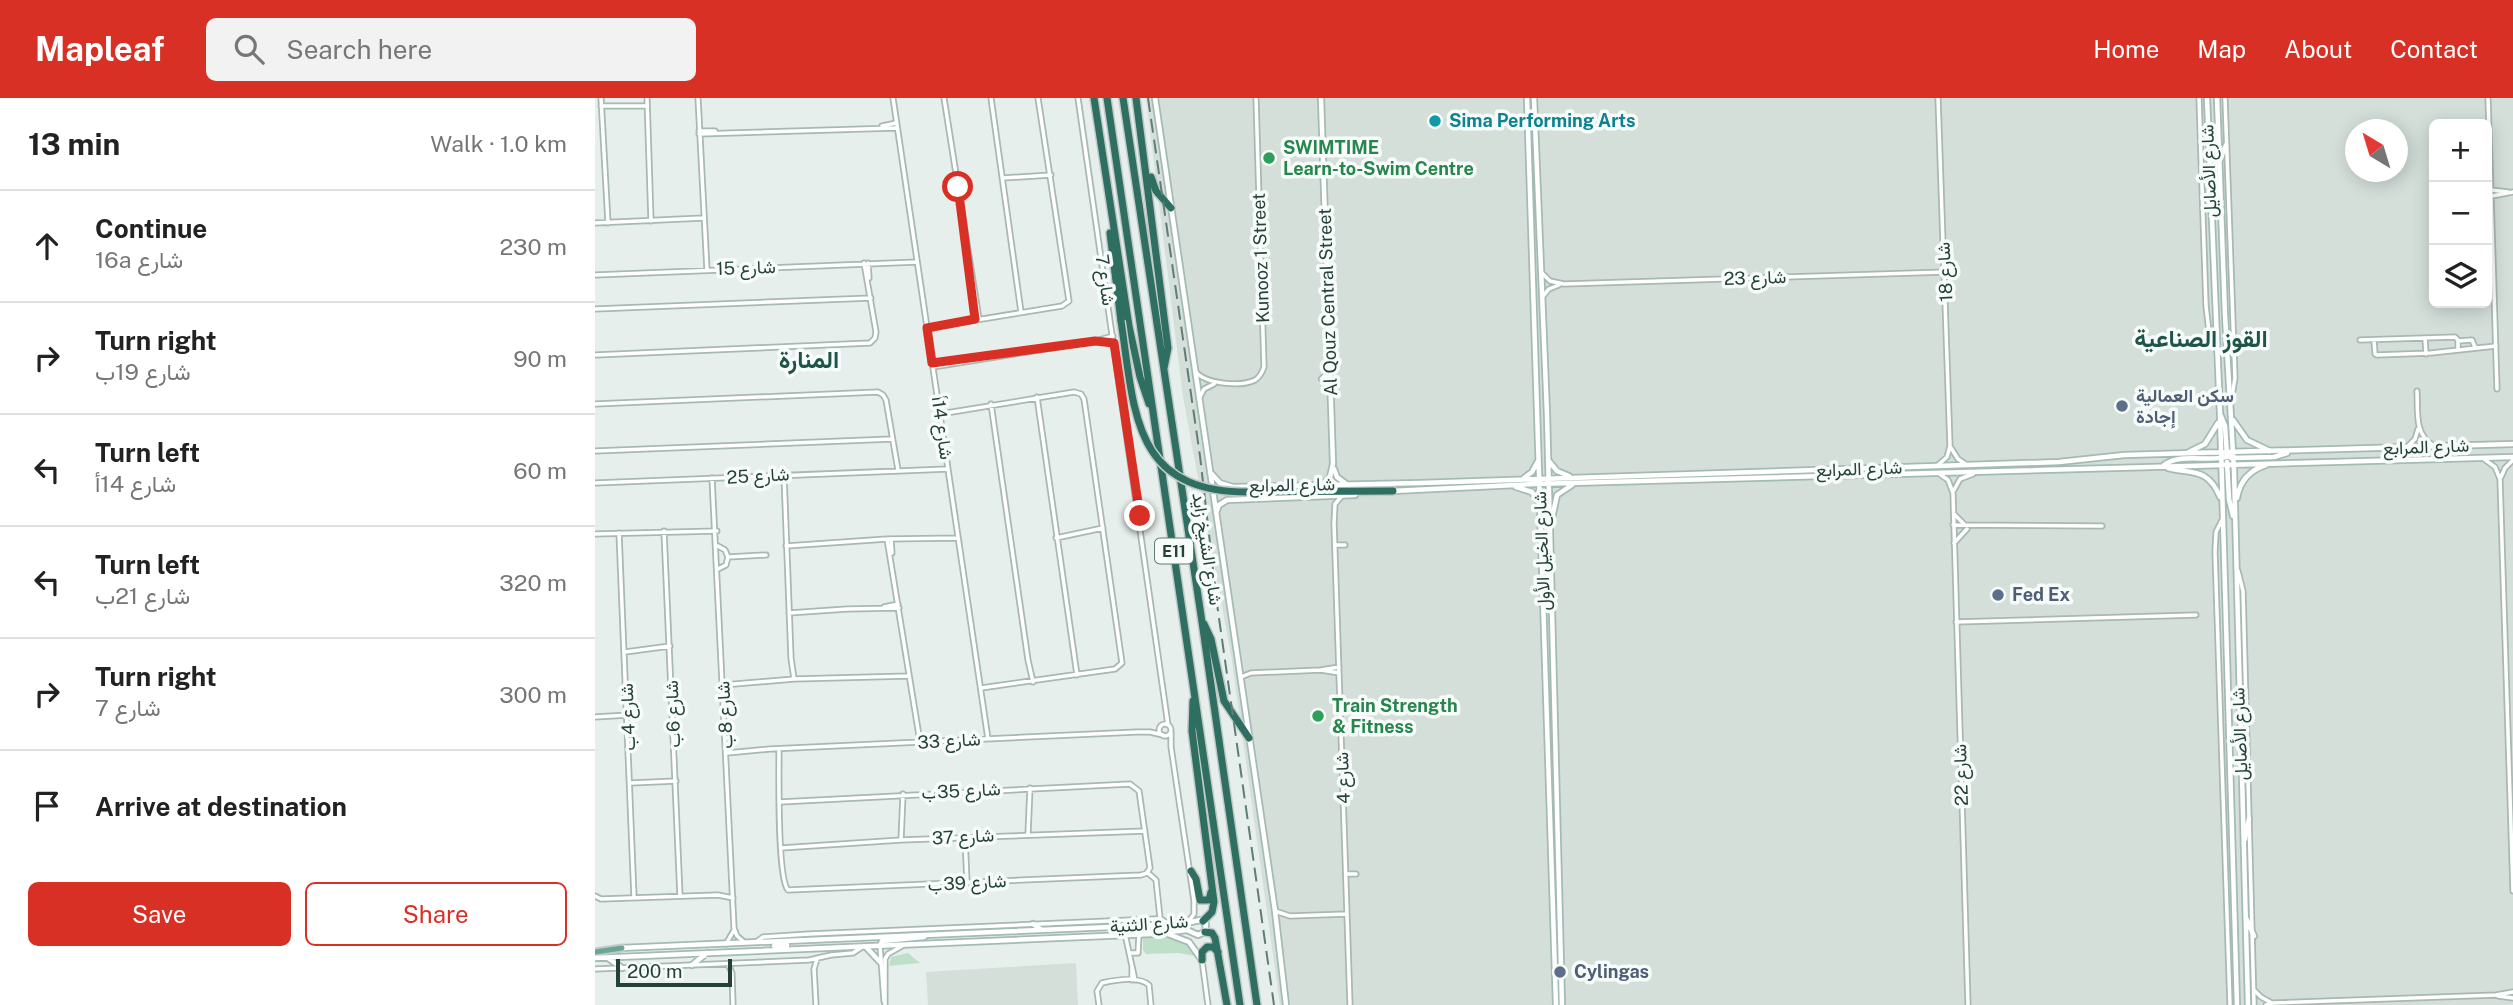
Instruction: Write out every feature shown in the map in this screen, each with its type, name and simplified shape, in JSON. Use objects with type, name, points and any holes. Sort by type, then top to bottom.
[{"type":"highway","points":[[1094,98],[1110,211],[1138,370],[1153,414]]},
{"type":"highway","name":"شارع الشيخ زايد","points":[[1107,98],[1240,1005]]},
{"type":"highway","name":"شارع الشيخ زايد","points":[[1123,98],[1257,1005]]},
{"type":"highway","points":[[1136,98],[1168,348],[1164,369]]},
{"type":"highway","points":[[1140,131],[1154,188],[1171,208]]},
{"type":"highway","points":[[1110,211],[1112,251],[1135,415],[1142,436],[1154,455],[1170,470],[1195,485],[1223,492],[1393,491]]},
{"type":"highway","points":[[1202,622],[1212,639],[1224,701],[1249,738]]},
{"type":"highway","points":[[1194,693],[1192,731],[1214,905],[1203,921]]},
{"type":"highway","points":[[1191,871],[1202,901],[1210,899],[1211,885]]},
{"type":"highway","points":[[1205,932],[1215,936],[1227,1005]]},
{"type":"highway","points":[[1202,960],[1202,952],[1206,947],[1213,947],[1218,952]]},
{"type":"main road","points":[[1155,98],[1277,923],[1286,1005]]},
{"type":"main road","name":"Al Qouz Central Street","points":[[1321,98],[1333,464]]},
{"type":"main road","name":"شارع الخيل الأول","points":[[1527,98],[1556,1005]]},
{"type":"main road","name":"شارع الخيل الأول","points":[[1534,98],[1548,481],[1562,1005]]},
{"type":"main road","name":"شارع الأصايل","points":[[2207,98],[2220,416],[2235,520],[2248,1005]]},
{"type":"main road","name":"شارع الأصايل","points":[[2217,98],[2225,315],[2232,418],[2221,502],[2237,1005]]},
{"type":"main road","points":[[2219,160],[2226,145]]},
{"type":"main road","points":[[1316,168],[1323,168]]},
{"type":"main road","points":[[1318,252],[1327,246]]},
{"type":"main road","points":[[1322,379],[1331,370]]},
{"type":"main road","points":[[2179,454],[2206,444],[2213,435],[2220,416]]},
{"type":"main road","points":[[2232,418],[2247,440],[2257,447],[2274,452]]},
{"type":"main road","name":"شارع المرابع","points":[[1210,472],[1220,483],[1233,486],[1523,479],[1578,483],[2164,466],[2274,452],[2513,444]]},
{"type":"main road","points":[[2227,459],[2278,457],[2289,452]]},
{"type":"main road","name":"شارع المرابع","points":[[1548,481],[1573,477],[1967,465],[2179,454],[2274,463],[2513,458]]},
{"type":"main road","points":[[1523,479],[1532,472],[1540,457]]},
{"type":"main road","points":[[1547,459],[1557,471],[1573,477]]},
{"type":"main road","points":[[2235,520],[2238,491],[2244,479],[2257,468],[2274,463]]},
{"type":"main road","points":[[1333,464],[1339,479],[1348,484]]},
{"type":"main road","points":[[1322,484],[1330,477],[1333,464]]},
{"type":"main road","points":[[2164,466],[2191,470],[2202,475],[2215,487],[2221,502]]},
{"type":"main road","name":"شارع المرابع","points":[[1216,513],[1221,503],[1229,500],[1509,485],[1539,481]]},
{"type":"main road","points":[[1549,527],[1557,495],[1565,488],[1578,483]]},
{"type":"main road","points":[[1509,485],[1529,491],[1539,503]]},
{"type":"main road","points":[[1229,500],[1225,494],[1233,486]]},
{"type":"main road","points":[[2243,843],[2249,819]]},
{"type":"main road","points":[[2245,915],[2254,936]]},
{"type":"main road","name":"شارع الثنية","points":[[595,958],[1187,930],[1198,935],[1205,932],[1206,926],[1203,921],[1170,925],[622,948]]},
{"type":"main road","points":[[1033,924],[1043,930]]},
{"type":"main road","points":[[992,932],[999,926]]},
{"type":"main road","points":[[1164,932],[1189,942],[1202,960]]},
{"type":"main road","points":[[880,946],[882,941],[927,935]]},
{"type":"main road","points":[[767,950],[787,946],[786,942]]},
{"type":"main road","points":[[864,947],[880,962]]},
{"type":"main road","points":[[595,950],[622,948]]},
{"type":"main road","points":[[692,965],[707,953]]},
{"type":"main road","points":[[607,958],[622,968]]},
{"type":"street","points":[[601,98],[606,223]]},
{"type":"street","points":[[698,98],[705,270]]},
{"type":"street","name":"شارع 14أ","points":[[893,98],[987,739]]},
{"type":"street","points":[[944,98],[977,319]]},
{"type":"street","points":[[991,98],[1023,312]]},
{"type":"street","points":[[927,326],[1064,306],[1069,296],[1038,98]]},
{"type":"street","name":"شارع 7","points":[[1078,98],[1165,711],[1171,733]]},
{"type":"street","name":"Kunooz 1 Street","points":[[1220,383],[1254,380],[1261,375],[1265,367],[1256,98]]},
{"type":"street","name":"شارع 18","points":[[1938,98],[1951,446]]},
{"type":"street","points":[[2199,98],[2206,306],[2209,332],[2216,349]]},
{"type":"street","points":[[2225,98],[2235,378],[2231,402]]},
{"type":"street","points":[[2488,98],[2491,182]]},
{"type":"street","points":[[601,108],[630,107],[647,103],[652,221]]},
{"type":"street","points":[[699,132],[897,126]]},
{"type":"street","points":[[1003,180],[1051,172]]},
{"type":"street","points":[[2492,190],[2512,192]]},
{"type":"street","points":[[2497,389],[2492,196],[2512,192]]},
{"type":"street","points":[[595,223],[703,220]]},
{"type":"street","name":"شارع 15","points":[[595,275],[898,263],[917,260]]},
{"type":"street","points":[[595,355],[867,343],[874,340],[876,334],[866,263]]},
{"type":"street","points":[[1540,270],[1550,281],[1564,284]]},
{"type":"street","name":"شارع 23","points":[[1564,284],[1945,272]]},
{"type":"street","points":[[1541,299],[1549,289],[1564,284]]},
{"type":"street","points":[[595,309],[871,297]]},
{"type":"street","points":[[932,365],[1113,336]]},
{"type":"street","points":[[2360,340],[2455,337],[2458,350]]},
{"type":"street","points":[[2425,338],[2426,354]]},
{"type":"street","points":[[2374,340],[2377,355],[2426,354],[2496,346]]},
{"type":"street","points":[[2458,341],[2472,340],[2475,348]]},
{"type":"street","points":[[1095,341],[1114,343]]},
{"type":"street","points":[[1195,371],[1203,379],[1220,383]]},
{"type":"street","points":[[1200,401],[1205,389],[1220,383]]},
{"type":"street","points":[[2417,391],[2419,427],[2424,439],[2438,447]]},
{"type":"street","points":[[939,412],[1076,392],[1084,399],[1104,530],[1121,665],[1115,669],[981,690]]},
{"type":"street","points":[[595,404],[881,393],[886,400],[896,470]]},
{"type":"street","points":[[1035,397],[1076,675]]},
{"type":"street","points":[[990,404],[1031,682]]},
{"type":"street","points":[[2405,448],[2414,439],[2419,427]]},
{"type":"street","points":[[595,450],[891,437]]},
{"type":"street","points":[[1951,446],[1956,457],[1967,465]]},
{"type":"street","points":[[1935,466],[1947,457],[1951,446]]},
{"type":"street","points":[[2479,458],[2495,467],[2500,483],[2507,696],[2510,712],[2508,727],[2513,891]]},
{"type":"street","points":[[2500,483],[2505,468],[2513,458]]},
{"type":"street","name":"شارع 25","points":[[595,483],[947,468]]},
{"type":"street","points":[[1953,492],[1955,485],[1962,478],[1985,471]]},
{"type":"street","points":[[1936,473],[1948,480],[1953,492]]},
{"type":"street","points":[[783,475],[792,679]]},
{"type":"street","name":"شارع 8ب","points":[[714,478],[734,928]]},
{"type":"street","name":"شارع 22","points":[[1953,492],[1968,1005]]},
{"type":"street","points":[[1334,508],[1336,501],[1343,495]]},
{"type":"street","points":[[1323,496],[1334,508]]},
{"type":"street","name":"شارع 4","points":[[1334,508],[1350,1005]]},
{"type":"street","points":[[1954,513],[1967,527]]},
{"type":"street","points":[[2222,520],[2215,532],[2215,580],[2229,1005]]},
{"type":"street","points":[[1954,527],[2102,526]]},
{"type":"street","points":[[1954,545],[1957,537],[1967,527]]},
{"type":"street","points":[[595,534],[716,529]]},
{"type":"street","points":[[1056,537],[1104,530]]},
{"type":"street","name":"شارع 6ب","points":[[665,531],[682,896]]},
{"type":"street","name":"شارع 4ب","points":[[620,533],[636,897]]},
{"type":"street","points":[[786,544],[958,536]]},
{"type":"street","points":[[889,539],[918,742]]},
{"type":"street","points":[[717,545],[725,550],[727,557],[726,565],[718,569]]},
{"type":"street","points":[[1335,545],[1345,545]]},
{"type":"street","points":[[727,557],[766,555]]},
{"type":"street","points":[[2236,568],[2243,587],[2254,1005]]},
{"type":"street","points":[[789,612],[899,606]]},
{"type":"street","points":[[1956,622],[2196,615]]},
{"type":"street","points":[[625,650],[671,648]]},
{"type":"street","points":[[1238,665],[1251,673]]},
{"type":"street","points":[[1240,679],[1251,673],[1339,667]]},
{"type":"street","points":[[1321,670],[1339,673]]},
{"type":"street","points":[[723,683],[909,674]]},
{"type":"street","points":[[2507,696],[2513,704]]},
{"type":"street","name":"شارع 7","points":[[1161,727],[1165,711]]},
{"type":"street","points":[[597,717],[628,716]]},
{"type":"street","points":[[2508,727],[2513,719]]},
{"type":"street","name":"شارع 33","points":[[1150,732],[1168,725]]},
{"type":"street","points":[[1161,727],[1163,736],[1171,747]]},
{"type":"street","name":"شارع 33","points":[[727,751],[1150,732],[1163,736]]},
{"type":"street","points":[[1163,736],[1171,733],[1191,871],[1195,912],[1187,924]]},
{"type":"street","points":[[777,749],[781,846]]},
{"type":"street","points":[[631,782],[676,779]]},
{"type":"street","name":"شارع 35ب","points":[[780,800],[1128,784],[1139,791],[1145,829]]},
{"type":"street","points":[[1337,793],[1343,785]]},
{"type":"street","points":[[1028,788],[1030,834]]},
{"type":"street","points":[[901,794],[903,840]]},
{"type":"street","points":[[1145,829],[1150,864],[1147,872],[1156,880],[1160,919]]},
{"type":"street","name":"شارع 37","points":[[781,846],[1145,829]]},
{"type":"street","points":[[967,837],[968,883]]},
{"type":"street","name":"شارع 39ب","points":[[781,846],[785,888],[795,891],[1141,875],[1147,872]]},
{"type":"street","points":[[1346,874],[1356,874]]},
{"type":"street","points":[[718,895],[733,889]]},
{"type":"street","points":[[595,897],[718,895],[733,898]]},
{"type":"street","points":[[1275,911],[1290,916]]},
{"type":"street","points":[[1277,923],[1281,918],[1290,916],[1347,914]]},
{"type":"street","points":[[755,943],[763,937],[1033,924],[1160,919],[1170,925]]},
{"type":"street","points":[[734,928],[739,939],[746,943]]},
{"type":"street","points":[[725,944],[732,936],[734,928]]},
{"type":"street","points":[[1125,934],[1135,970],[1134,980]]},
{"type":"street","points":[[1129,953],[1138,953],[1139,934]]},
{"type":"street","points":[[885,1004],[886,957],[905,944]]},
{"type":"street","points":[[880,946],[885,1004]]},
{"type":"street","points":[[595,969],[810,960],[853,953],[864,947]]},
{"type":"street","points":[[816,1005],[814,969],[817,959]]},
{"type":"street","points":[[810,960],[814,969]]},
{"type":"street","points":[[1202,960],[1208,1005]]},
{"type":"street","points":[[732,973],[736,963]]},
{"type":"street","points":[[728,964],[732,973],[733,1005]]},
{"type":"street","points":[[1098,1005],[1097,991],[1100,984],[1106,981],[1134,980],[1144,981],[1149,985],[1151,1005]]},
{"type":"street","points":[[2254,990],[2273,1003]]},
{"type":"street","points":[[2266,1005],[2496,995],[2513,992]]},
{"type":"street","points":[[2496,995],[2513,998]]},
{"type":"shaded area","points":[[1146,98],[2513,98],[2513,1005],[1280,1005],[1231,655],[1183,397]]},
{"type":"shaded area","points":[[1076,963],[1078,1005],[928,1005],[926,972]]},
{"type":"green space","points":[[1147,937],[1182,940],[1196,956],[1178,953],[1146,954],[1143,950],[1143,939]]},
{"type":"green space","points":[[908,953],[920,963],[889,966],[891,957]]},
{"type":"railway","points":[[1148,98],[1200,456],[1217,604],[1274,1005]]},
{"type":"place","name":"Sima Performing Arts","points":[[1435,121]]},
{"type":"place","name":"SWIMTIME Learn-to-Swim Centre","points":[[1269,158]]},
{"type":"place","name":"سكن العمالية إجادة","points":[[2122,406]]},
{"type":"place","name":"Fed Ex","points":[[1998,595]]},
{"type":"place","name":"Train Strength & Fitness","points":[[1318,716]]},
{"type":"place","name":"Cylingas","points":[[1560,972]]},
{"type":"district","name":"القوز الصناعية","points":[[2201,339]]},
{"type":"district","name":"المنارة","points":[[809,360]]},
{"type":"route","points":[[958,187],[975,302],[975,319],[927,328],[932,363],[1095,341],[1114,343],[1140,516]]}]
